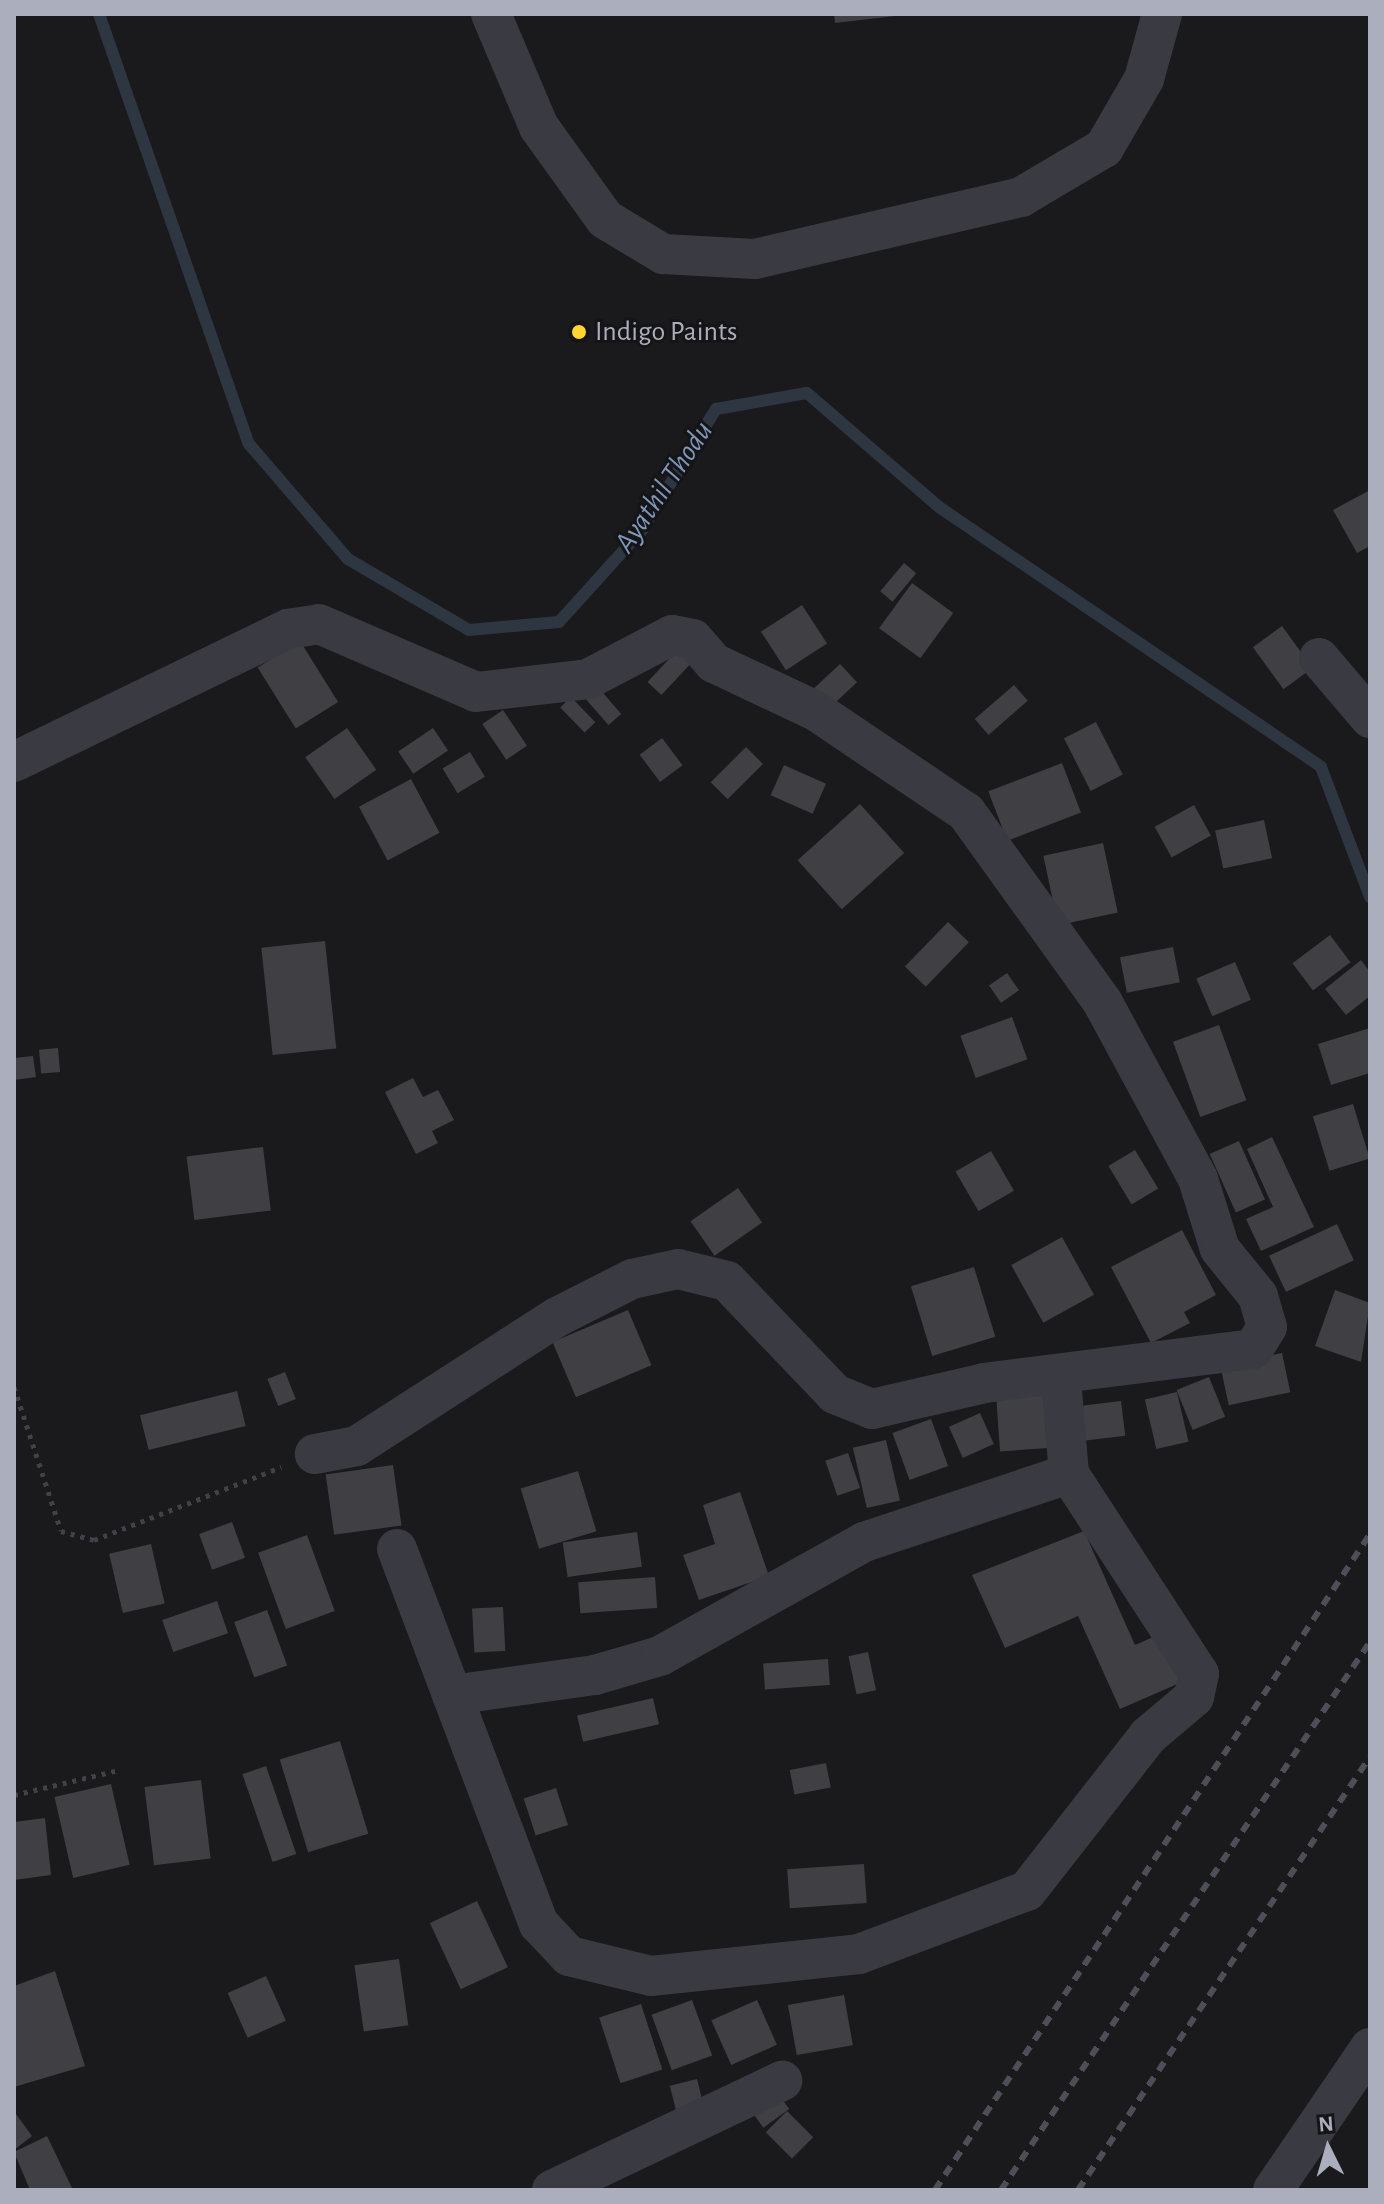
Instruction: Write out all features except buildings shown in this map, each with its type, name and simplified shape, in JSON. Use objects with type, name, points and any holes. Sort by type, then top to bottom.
[{"type":"street","points":[[491,14],[539,127],[605,219],[663,254],[755,259],[1021,197],[1104,148],[1144,79],[1162,14]]},
{"type":"street","points":[[14,762],[151,689],[288,629],[319,624],[476,692],[588,679],[672,635],[693,639],[714,663],[816,711],[966,812],[1103,1003],[1198,1179],[1220,1249],[1258,1296],[1267,1327],[1253,1349],[1061,1378],[985,1383],[872,1409],[835,1394],[727,1281],[678,1269],[632,1279],[494,1356],[357,1446],[315,1454]]},
{"type":"street","points":[[1319,658],[1370,718]]},
{"type":"street","points":[[397,1549],[539,1924],[569,1956],[651,1976],[859,1954],[1027,1891],[1148,1736],[1194,1697],[1199,1674],[1171,1624],[1069,1474],[1061,1378]]},
{"type":"street","points":[[452,1695],[595,1675],[660,1656],[864,1542],[1069,1474]]},
{"type":"street","points":[[1273,2190],[1370,2048]]},
{"type":"street","points":[[552,2190],[782,2081]]},
{"type":"path","points":[[14,1387],[61,1531],[94,1540],[315,1454]]},
{"type":"path","points":[[14,1795],[115,1771]]},
{"type":"waterway","name":"Ayathil Thodu","points":[[99,14],[249,444],[348,559],[469,630],[559,622],[642,530],[716,409],[807,393],[939,507],[1321,767],[1370,897]]},
{"type":"railway","points":[[935,2190],[1370,1534]]},
{"type":"railway","points":[[1001,2190],[1370,1642]]},
{"type":"railway","points":[[1078,2190],[1370,1757]]},
{"type":"place","name":"Indigo Paints","points":[[579,332]]}]
